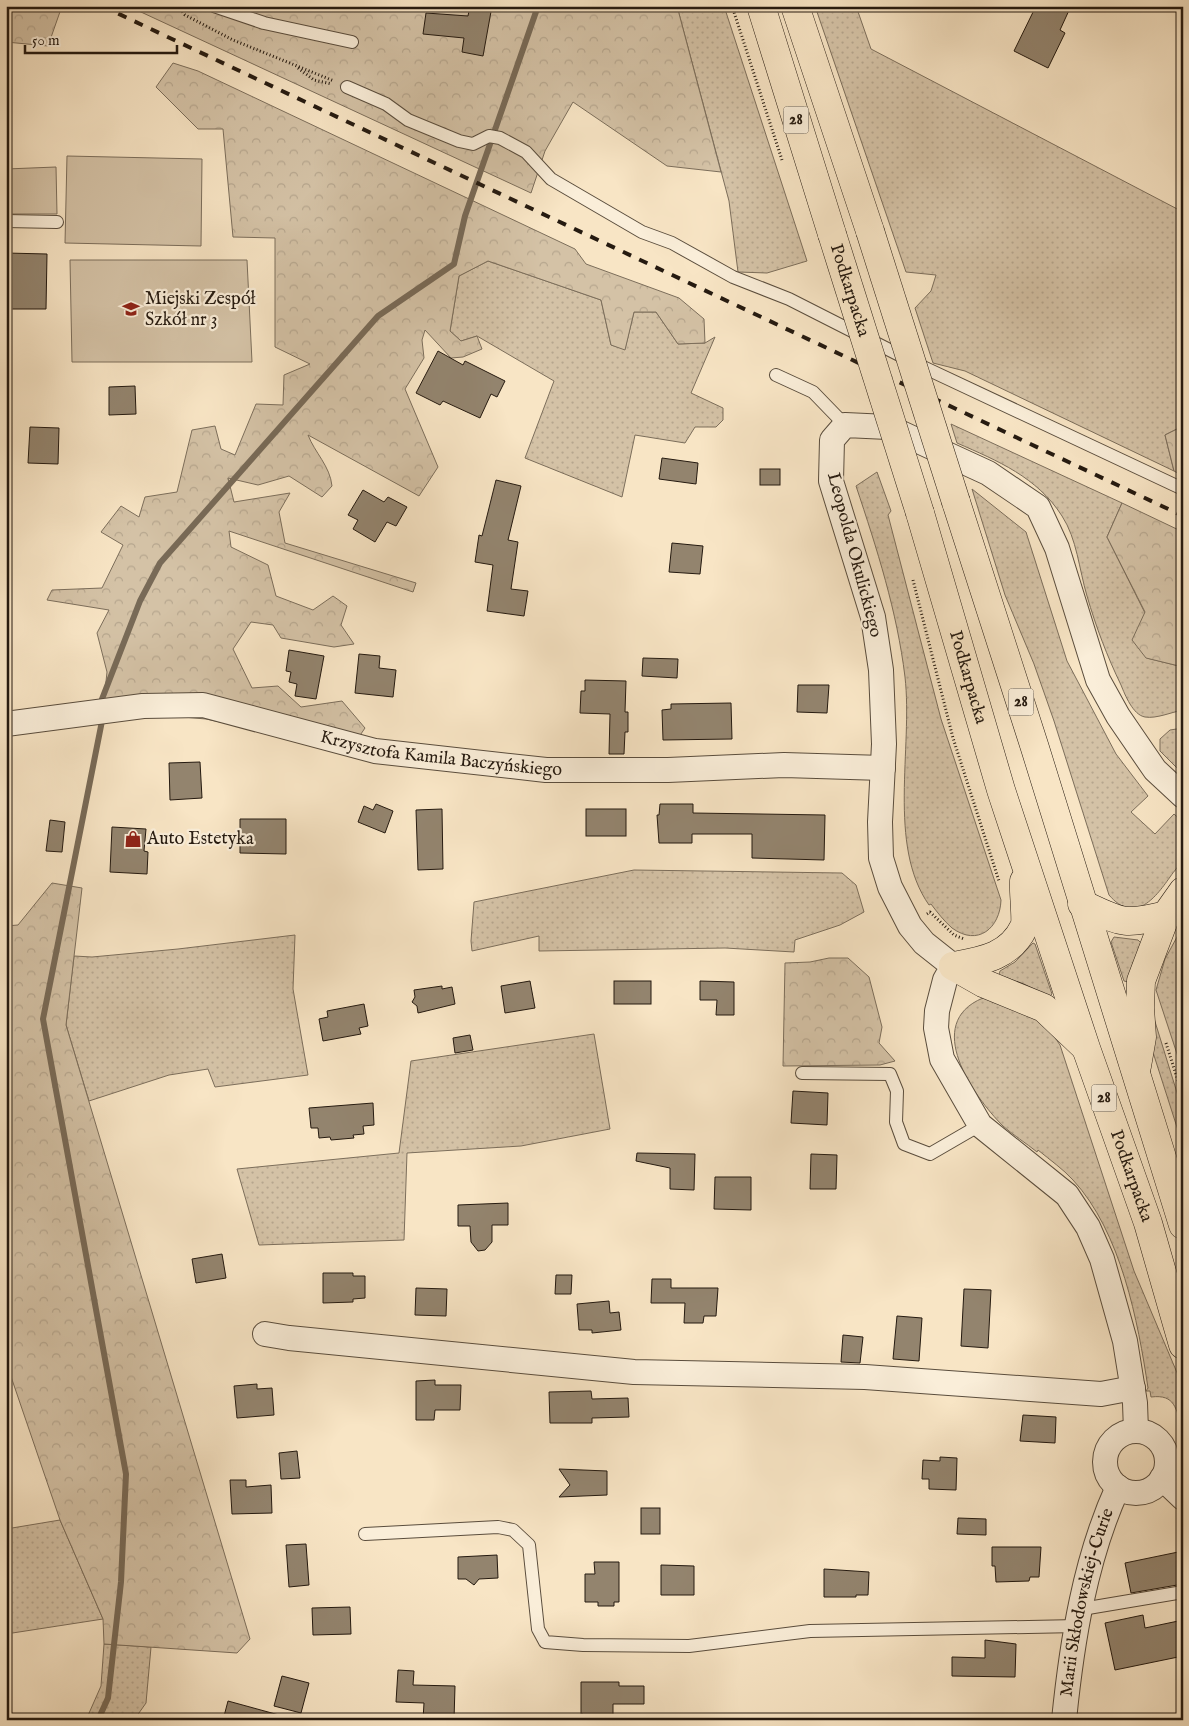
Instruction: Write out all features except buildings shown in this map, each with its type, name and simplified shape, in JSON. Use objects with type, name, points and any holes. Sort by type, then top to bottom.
[{"type":"main road","name":"Podkarpacka","points":[[761,6],[920,514],[1002,790],[1086,1048],[1148,1223],[1183,1345]]},
{"type":"main road","name":"Podkarpacka","points":[[796,6],[1035,748],[1183,1225]]},
{"type":"main road","points":[[953,966],[989,960],[1010,946],[1025,926],[1023,852]]},
{"type":"main road","points":[[1135,1075],[1142,1037],[1141,981],[1166,915],[1183,891]]},
{"type":"main road","points":[[1082,904],[1116,921],[1138,922],[1166,915]]},
{"type":"main road","points":[[953,966],[983,983],[1044,1008],[1086,1048]]},
{"type":"street","name":"Leopolda Okulickiego","points":[[846,425],[832,440],[830,481],[873,617],[881,670],[883,768],[880,822],[881,858],[890,887],[910,926],[924,943],[953,966]]},
{"type":"street","points":[[846,425],[888,426],[988,473],[1038,507],[1057,548],[1098,680],[1118,716],[1155,770],[1183,796]]},
{"type":"street","name":"Krzysztofa Kamila Baczyńskiego","points":[[6,724],[143,706],[203,705],[375,751],[546,770],[668,770],[784,765],[883,768]]},
{"type":"street","points":[[953,966],[940,996],[936,1028],[942,1059],[980,1125],[1067,1195],[1088,1228],[1102,1259],[1125,1341],[1133,1388],[1136,1431]]},
{"type":"street","points":[[265,1334],[289,1338],[634,1372],[865,1377],[1102,1394],[1133,1388]]},
{"type":"street","points":[[1136,1431],[1154,1436],[1160,1443],[1167,1460],[1162,1478],[1155,1486],[1137,1493],[1118,1487],[1106,1471],[1106,1452],[1118,1437],[1136,1431]]},
{"type":"street","points":[[1162,1478],[1183,1498]]},
{"type":"street","name":"Marii Skłodowskiej-Curie","points":[[1064,1720],[1068,1680],[1092,1555],[1103,1520],[1118,1487]]},
{"type":"lane","points":[[214,6],[264,23],[352,42]]},
{"type":"lane","points":[[347,87],[386,104],[408,120],[459,141],[473,144],[495,137],[526,152],[551,179],[642,232],[672,243],[733,277],[789,299],[923,367],[1183,489]]},
{"type":"lane","points":[[6,221],[57,222]]},
{"type":"lane","points":[[776,375],[813,392],[846,425]]},
{"type":"lane","points":[[802,1073],[890,1074],[897,1091],[896,1122],[904,1144],[930,1154],[980,1125]]},
{"type":"lane","points":[[365,1534],[498,1526],[513,1530],[529,1545],[538,1629],[545,1642],[583,1645],[689,1646],[810,1631],[1080,1617],[1183,1592]]},
{"type":"path","points":[[178,6],[185,14],[202,24],[259,52],[319,74],[347,87]]},
{"type":"path","points":[[732,6],[784,168]]},
{"type":"path","points":[[296,67],[314,80],[347,87]]},
{"type":"path","points":[[912,576],[953,738],[1000,885]]},
{"type":"path","points":[[921,918],[930,912],[954,935],[969,940]]},
{"type":"path","points":[[1165,1039],[1183,1098]]},
{"type":"green space","points":[[6,6],[62,6],[48,46],[6,42]]},
{"type":"green space","points":[[128,6],[677,6],[721,172],[667,166],[573,102],[545,151],[531,193]]},
{"type":"green space","points":[[677,6],[724,6],[807,261],[767,273],[738,272],[729,201]]},
{"type":"green space","points":[[815,6],[856,6],[871,49],[1183,212],[1183,426],[1165,435],[1174,471],[965,371],[933,363],[915,308],[931,291],[936,275],[906,272]]},
{"type":"green space","points":[[173,63],[198,71],[575,249],[586,264],[679,298],[704,319],[705,343],[678,344],[656,312],[634,312],[625,350],[611,345],[601,300],[488,261],[459,276],[450,331],[461,341],[477,336],[482,349],[463,357],[451,358],[425,330],[422,340],[424,358],[405,389],[438,467],[419,496],[308,435],[331,479],[332,486],[322,497],[289,476],[258,485],[228,478],[234,502],[290,493],[279,512],[285,543],[416,583],[413,592],[229,531],[231,547],[268,565],[276,596],[313,610],[333,596],[347,606],[341,625],[354,644],[334,647],[281,638],[273,625],[251,622],[233,649],[252,688],[278,686],[301,707],[342,701],[365,728],[350,750],[206,719],[103,710],[107,672],[97,633],[109,610],[47,600],[52,590],[102,588],[123,545],[101,532],[121,506],[139,517],[145,497],[177,492],[192,430],[215,426],[221,449],[235,455],[256,404],[283,405],[284,375],[310,364],[275,347],[275,238],[233,237],[223,129],[198,129],[156,87]]},
{"type":"green space","points":[[67,156],[202,159],[201,246],[65,243]]},
{"type":"green space","points":[[56,167],[57,214],[6,214],[6,169]]},
{"type":"green space","points":[[70,260],[247,260],[252,362],[72,362]]},
{"type":"green space","points":[[488,261],[601,300],[611,345],[625,349],[634,312],[656,312],[678,344],[705,343],[715,337],[691,393],[723,408],[723,420],[716,427],[695,427],[685,443],[635,435],[622,497],[525,458],[554,381],[477,336],[461,341],[450,331],[459,276]]},
{"type":"green space","points":[[951,424],[1122,503],[1107,537],[1145,613],[1147,658],[1183,667],[1183,710],[1159,716],[1145,717],[1133,709],[1102,641],[1087,596],[1071,534],[1062,516],[1052,502],[1029,481],[1002,464],[957,443]]},
{"type":"green space","points":[[1183,426],[1183,476],[1174,471],[1165,435]]},
{"type":"green space","points":[[877,472],[891,511],[888,515],[941,719],[1001,900],[997,919],[986,932],[979,935],[970,936],[952,928],[931,904],[929,905],[916,881],[909,854],[905,825],[904,795],[907,705],[905,677],[892,604],[856,486]]},
{"type":"green space","points":[[972,489],[1026,532],[1067,661],[1116,754],[1148,796],[1131,812],[1155,834],[1174,814],[1183,822],[1184,849],[1182,860],[1157,894],[1143,906],[1127,908],[1109,895],[1054,721],[1034,664],[1005,595]]},
{"type":"green space","points":[[1122,503],[1183,532],[1183,667],[1146,658],[1132,640],[1145,612],[1107,537]]},
{"type":"green space","points":[[1183,728],[1183,774],[1160,751],[1160,739],[1170,730]]},
{"type":"green space","points":[[634,870],[842,873],[856,885],[864,912],[840,925],[795,940],[794,952],[725,948],[539,951],[539,936],[472,951],[474,902]]},
{"type":"green space","points":[[52,883],[82,888],[66,1025],[250,1639],[237,1653],[104,1644],[103,1619],[60,1520],[6,1362],[6,926],[18,925]]},
{"type":"green space","points":[[1183,926],[1183,1072],[1156,990],[1165,959]]},
{"type":"green space","points":[[295,935],[293,989],[308,1075],[215,1087],[208,1069],[169,1075],[89,1101],[66,1025],[74,956],[92,957],[178,949]]},
{"type":"green space","points":[[1114,937],[1138,940],[1141,943],[1128,982],[1124,981],[1111,942]]},
{"type":"green space","points":[[1033,943],[1035,944],[1052,994],[1049,997],[1024,984],[999,975],[1000,971],[1015,962]]},
{"type":"green space","points":[[829,958],[848,958],[869,977],[882,1027],[879,1043],[895,1061],[880,1065],[783,1066],[785,963],[810,962]]},
{"type":"green space","points":[[983,998],[1006,1001],[1027,1011],[1037,1018],[1060,1045],[1134,1271],[1178,1375],[1183,1392],[1183,1428],[1176,1409],[1170,1400],[1151,1397],[1150,1391],[1146,1391],[1148,1388],[1139,1335],[1125,1278],[1104,1225],[1090,1201],[1061,1168],[1003,1126],[991,1113],[967,1079],[959,1060],[955,1042],[956,1024],[965,1009]]},
{"type":"green space","points":[[1148,999],[1183,1112],[1183,1146],[1150,1043]]},
{"type":"green space","points":[[594,1034],[610,1129],[521,1146],[407,1153],[404,1240],[259,1245],[237,1169],[399,1153],[411,1061]]},
{"type":"green space","points":[[60,1520],[103,1619],[6,1634],[6,1529]]},
{"type":"green space","points":[[104,1644],[151,1647],[146,1703],[134,1720],[86,1720],[101,1686]]},
{"type":"waterway","points":[[102,699],[140,601],[160,563],[378,316],[454,264],[465,216],[538,6]]},
{"type":"waterway","points":[[98,1720],[108,1698],[121,1582],[126,1474],[43,1019],[102,721]]},
{"type":"railway","points":[[102,6],[1183,516]]},
{"type":"place","name":"Miejski Zespół Szkół nr 3","points":[[131,309]]},
{"type":"place","name":"Auto Estetyka","points":[[133,839]]}]
